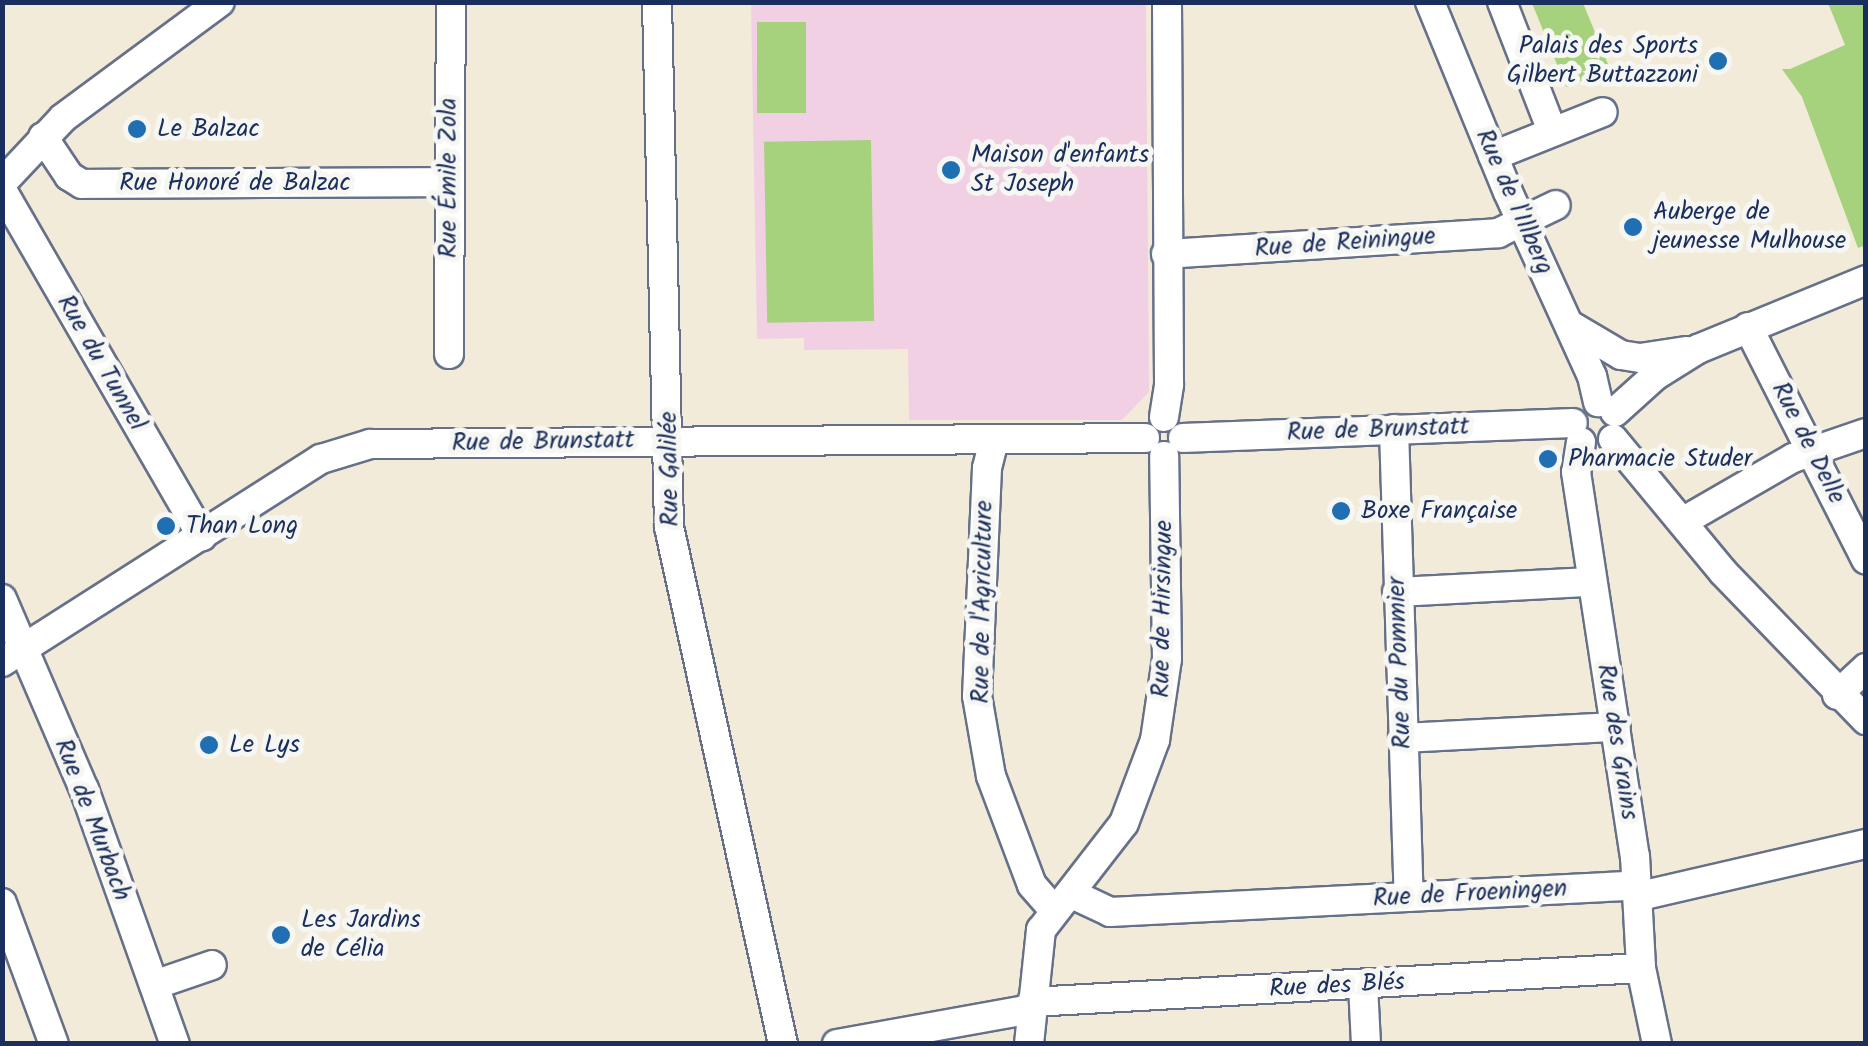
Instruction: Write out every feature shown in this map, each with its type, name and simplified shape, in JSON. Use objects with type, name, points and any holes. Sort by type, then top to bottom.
[{"type":"street","points":[[2,187],[63,118],[220,2]]},
{"type":"street","name":"Rue Émile Zola","points":[[448,354],[451,2]]},
{"type":"street","name":"Rue Galilée","points":[[656,2],[670,440],[669,527],[784,1044]]},
{"type":"street","name":"Rue de Hirsingue","points":[[1063,902],[1124,823],[1154,740],[1167,659],[1167,2]]},
{"type":"street","name":"Rue de l'Illberg","points":[[1430,2],[1609,418],[1682,522],[1837,694],[1866,720]]},
{"type":"street","points":[[1502,2],[1552,132]]},
{"type":"street","points":[[1493,156],[1603,112]]},
{"type":"street","name":"Rue Honoré de Balzac","points":[[43,138],[75,182],[91,185],[449,182]]},
{"type":"street","name":"Rue du Tunnel","points":[[2,187],[202,536]]},
{"type":"street","name":"Rue de Reiningue","points":[[1166,254],[1498,233],[1556,205]]},
{"type":"street","points":[[1577,432],[1578,410],[1609,418],[1655,376],[1698,349],[1866,280]]},
{"type":"street","points":[[1570,325],[1622,355],[1640,358],[1698,349]]},
{"type":"street","name":"Rue de Delle","points":[[1748,327],[1814,450],[1866,560]]},
{"type":"street","name":"Rue de Brunstatt","points":[[12,655],[321,459],[370,444],[994,440],[1394,429],[1577,432],[1594,447],[1609,418]]},
{"type":"street","name":"Rue du Pommier","points":[[1394,429],[1409,897]]},
{"type":"street","name":"Rue des Grains","points":[[1577,432],[1576,472],[1638,889],[1641,968],[1657,1044]]},
{"type":"street","points":[[1682,522],[1814,450],[1866,433]]},
{"type":"street","name":"Rue de l'Agriculture","points":[[994,440],[987,468],[977,696],[991,776],[1032,885],[1063,902]]},
{"type":"street","points":[[1397,592],[1592,582]]},
{"type":"street","name":"Rue de Murbach","points":[[2,600],[12,655],[84,789],[176,1044]]},
{"type":"street","points":[[1837,694],[1866,668]]},
{"type":"street","points":[[1403,738],[1616,727]]},
{"type":"street","name":"Rue de Froeningen","points":[[1063,902],[1110,912],[1638,889],[1649,894],[1866,844]]},
{"type":"street","points":[[1029,1044],[1037,944],[1063,902]]},
{"type":"street","points":[[2,903],[54,1044]]},
{"type":"street","points":[[154,985],[212,965]]},
{"type":"street","name":"Rue des Blés","points":[[837,1044],[1032,1005],[1641,968]]},
{"type":"street","points":[[1363,985],[1366,1044]]},
{"type":"shaded area","name":"Maison d'enfants St Joseph","points":[[751,3],[1146,3],[1149,392],[1122,420],[909,420],[908,349],[804,350],[804,338],[757,339]]},
{"type":"green space","points":[[1532,3],[1583,3],[1610,69],[1566,87]]},
{"type":"green space","points":[[1828,3],[1865,3],[1866,245],[1858,248],[1802,97],[1782,69],[1845,45]]},
{"type":"green space","points":[[757,22],[806,22],[806,113],[757,113]]},
{"type":"green space","points":[[871,140],[874,321],[767,323],[764,142]]},
{"type":"place","name":"Palais des Sports Gilbert Buttazzoni","points":[[1718,61]]},
{"type":"place","name":"Le Balzac","points":[[137,129]]},
{"type":"place","name":"Maison d'enfants St Joseph","points":[[951,170]]},
{"type":"place","name":"Auberge de jeunesse Mulhouse","points":[[1633,227]]},
{"type":"place","name":"Pharmacie Studer","points":[[1548,459]]},
{"type":"place","name":"Boxe Française","points":[[1341,511]]},
{"type":"place","name":"Than Long","points":[[166,526]]},
{"type":"place","name":"Le Lys","points":[[209,745]]},
{"type":"place","name":"Les Jardins de Célia","points":[[281,935]]}]
